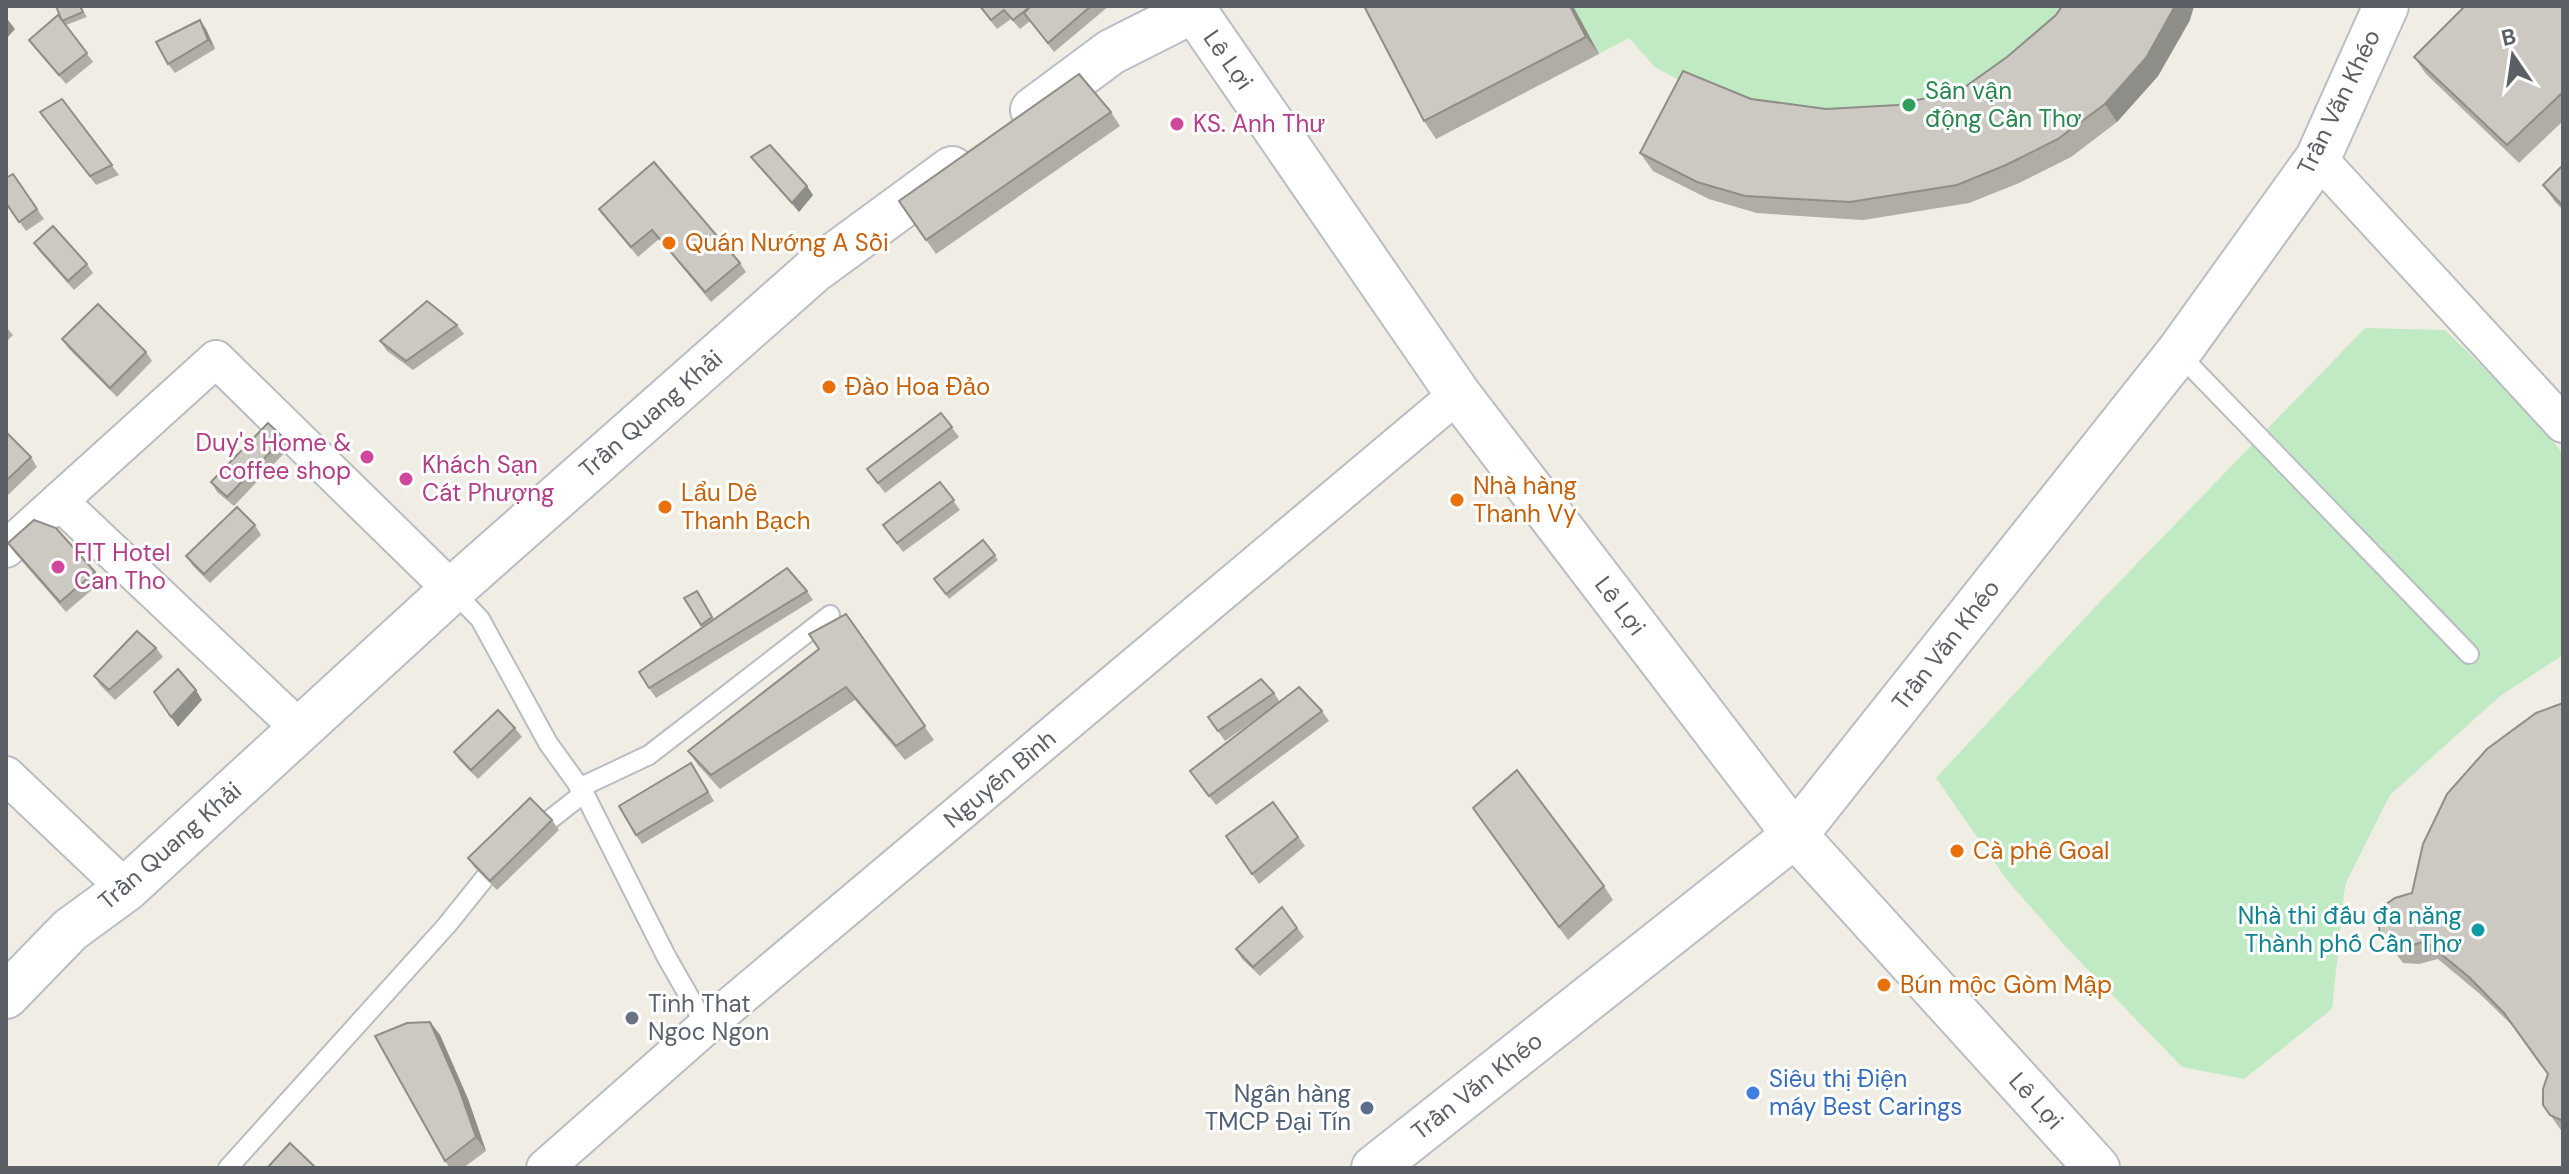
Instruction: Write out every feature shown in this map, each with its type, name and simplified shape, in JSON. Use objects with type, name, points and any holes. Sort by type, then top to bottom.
[{"type":"street","name":"Trần Văn Khéo","points":[[1374,1168],[1795,835],[2178,353],[2318,158],[2386,6]]},
{"type":"street","name":"Trần Quang Khải","points":[[6,996],[70,930],[126,889],[452,590],[813,271],[1111,52],[1195,7]]},
{"type":"street","name":"Lê Lợi","points":[[1195,7],[1458,394],[1795,835],[2097,1168]]},
{"type":"street","points":[[2318,158],[2563,424]]},
{"type":"street","points":[[6,549],[216,359],[452,590]]},
{"type":"street","name":"Nguyễn Bình","points":[[545,1168],[706,1026],[1458,394]]},
{"type":"street","points":[[59,501],[301,730]]},
{"type":"street","points":[[6,775],[126,889]]},
{"type":"lane","points":[[2178,353],[2469,654]]},
{"type":"lane","points":[[452,590],[480,619],[548,743],[582,790],[666,956],[706,1026]]},
{"type":"lane","points":[[228,1168],[447,925],[499,859],[582,790],[649,755],[830,615]]},
{"type":"green space","name":"Sân vận động Cần Thơ","points":[[1368,6],[2194,6],[2190,20],[2158,76],[2117,122],[2071,157],[1969,203],[1863,220],[1757,213],[1709,199],[1653,171],[1695,89],[1655,67],[1629,38],[1436,139]]},
{"type":"green space","points":[[2365,328],[2445,330],[2538,421],[2563,454],[2563,655],[2500,696],[2390,795],[2345,885],[2332,1009],[2244,1079],[2182,1067],[2065,946],[2007,880],[1936,778],[2096,606]]},
{"type":"building","points":[[56,6],[80,6],[83,12],[62,21]]},
{"type":"building","points":[[980,6],[1031,6],[1013,20],[1004,10],[991,20]]},
{"type":"building","points":[[1031,6],[1091,6],[1048,43],[1024,13]]},
{"type":"building","points":[[1364,6],[1570,6],[1586,37],[1424,121]]},
{"type":"building","points":[[2062,6],[2175,6],[2146,58],[2105,104],[2058,139],[1957,185],[1850,202],[1745,196],[1697,182],[1640,153],[1683,71],[1751,99],[1826,109],[1898,105],[1962,89],[2007,57],[2056,15]]},
{"type":"building","points":[[2465,6],[2563,6],[2563,92],[2507,145],[2414,57]]},
{"type":"building","points":[[58,15],[87,53],[59,75],[29,40]]},
{"type":"building","points":[[200,20],[208,40],[168,64],[156,42]]},
{"type":"building","points":[[1079,74],[1111,112],[926,240],[899,201]]},
{"type":"building","points":[[62,99],[112,165],[90,176],[40,112]]},
{"type":"building","points":[[770,145],[807,186],[792,203],[751,157]]},
{"type":"building","points":[[654,162],[740,263],[705,292],[652,230],[631,247],[599,209]]},
{"type":"building","points":[[2563,165],[2563,206],[2543,185]]},
{"type":"building","points":[[13,174],[37,209],[19,222],[6,203],[6,178]]},
{"type":"building","points":[[53,226],[87,264],[68,281],[34,243]]},
{"type":"building","points":[[427,301],[457,325],[406,361],[380,341]]},
{"type":"building","points":[[98,304],[146,352],[110,388],[62,339]]},
{"type":"building","points":[[941,413],[952,427],[878,483],[867,469]]},
{"type":"building","points":[[268,423],[284,438],[227,497],[211,482]]},
{"type":"building","points":[[6,432],[31,457],[6,481]]},
{"type":"building","points":[[940,482],[954,500],[897,543],[883,525]]},
{"type":"building","points":[[237,507],[255,525],[204,574],[186,556]]},
{"type":"building","name":"FIT Hotel Can Tho","points":[[34,520],[56,528],[95,572],[60,602],[8,543]]},
{"type":"building","points":[[983,540],[995,555],[946,594],[934,579]]},
{"type":"building","points":[[787,568],[807,591],[649,688],[639,672]]},
{"type":"building","points":[[697,591],[712,617],[701,625],[684,598]]},
{"type":"building","points":[[846,614],[925,726],[896,746],[846,687],[711,775],[688,751],[819,649],[809,634]]},
{"type":"building","points":[[137,631],[156,648],[109,690],[94,676]]},
{"type":"building","points":[[178,669],[196,690],[171,717],[154,692]]},
{"type":"building","points":[[1261,679],[1274,693],[1218,731],[1208,717]]},
{"type":"building","points":[[1299,687],[1322,711],[1209,796],[1190,771]]},
{"type":"building","name":"Nhà thi đấu đa năng Thành phố Cần Thơ","points":[[2563,703],[2563,1121],[2550,1115],[2543,1105],[2543,1089],[2548,1074],[2504,1013],[2469,977],[2425,941],[2407,947],[2390,945],[2380,932],[2377,919],[2382,907],[2395,898],[2412,893],[2423,844],[2447,794],[2487,749],[2536,713]]},
{"type":"building","points":[[498,710],[515,728],[471,770],[454,752]]},
{"type":"building","points":[[691,763],[708,792],[636,835],[619,806]]},
{"type":"building","points":[[1517,770],[1604,886],[1559,927],[1473,808]]},
{"type":"building","points":[[530,798],[552,820],[490,881],[468,858]]},
{"type":"building","points":[[1273,802],[1298,837],[1252,874],[1226,836]]},
{"type":"building","points":[[1282,907],[1297,928],[1253,967],[1236,949]]},
{"type":"building","points":[[430,1022],[476,1137],[445,1161],[375,1036],[407,1023]]},
{"type":"building","points":[[290,1143],[316,1168],[267,1168]]},
{"type":"place","name":"Sân vận động Cần Thơ","points":[[1909,105]]},
{"type":"place","name":"KS. Anh Thư","points":[[1177,124]]},
{"type":"place","name":"Quán Nướng A Sồi","points":[[669,243]]},
{"type":"place","name":"Đào Hoa Đảo","points":[[829,387]]},
{"type":"place","name":"Duy's Home & coffee shop","points":[[367,457]]},
{"type":"place","name":"Khách Sạn Cát Phượng","points":[[406,479]]},
{"type":"place","name":"Nhà hàng Thanh Vy","points":[[1457,500]]},
{"type":"place","name":"Lẩu Dê Thanh Bạch","points":[[665,507]]},
{"type":"place","name":"FIT Hotel Can Tho","points":[[58,567]]},
{"type":"place","name":"Cà phê Goal","points":[[1957,851]]},
{"type":"place","name":"Nhà thi đấu đa năng Thành phố Cần Thơ","points":[[2478,930]]},
{"type":"place","name":"Bún mộc Gòm Mập","points":[[1884,985]]},
{"type":"place","name":"Tinh That Ngoc Ngon","points":[[632,1018]]},
{"type":"place","name":"Siêu thị Điện máy Best Carings","points":[[1753,1093]]},
{"type":"place","name":"Ngân hàng TMCP Đại Tín","points":[[1367,1108]]}]
